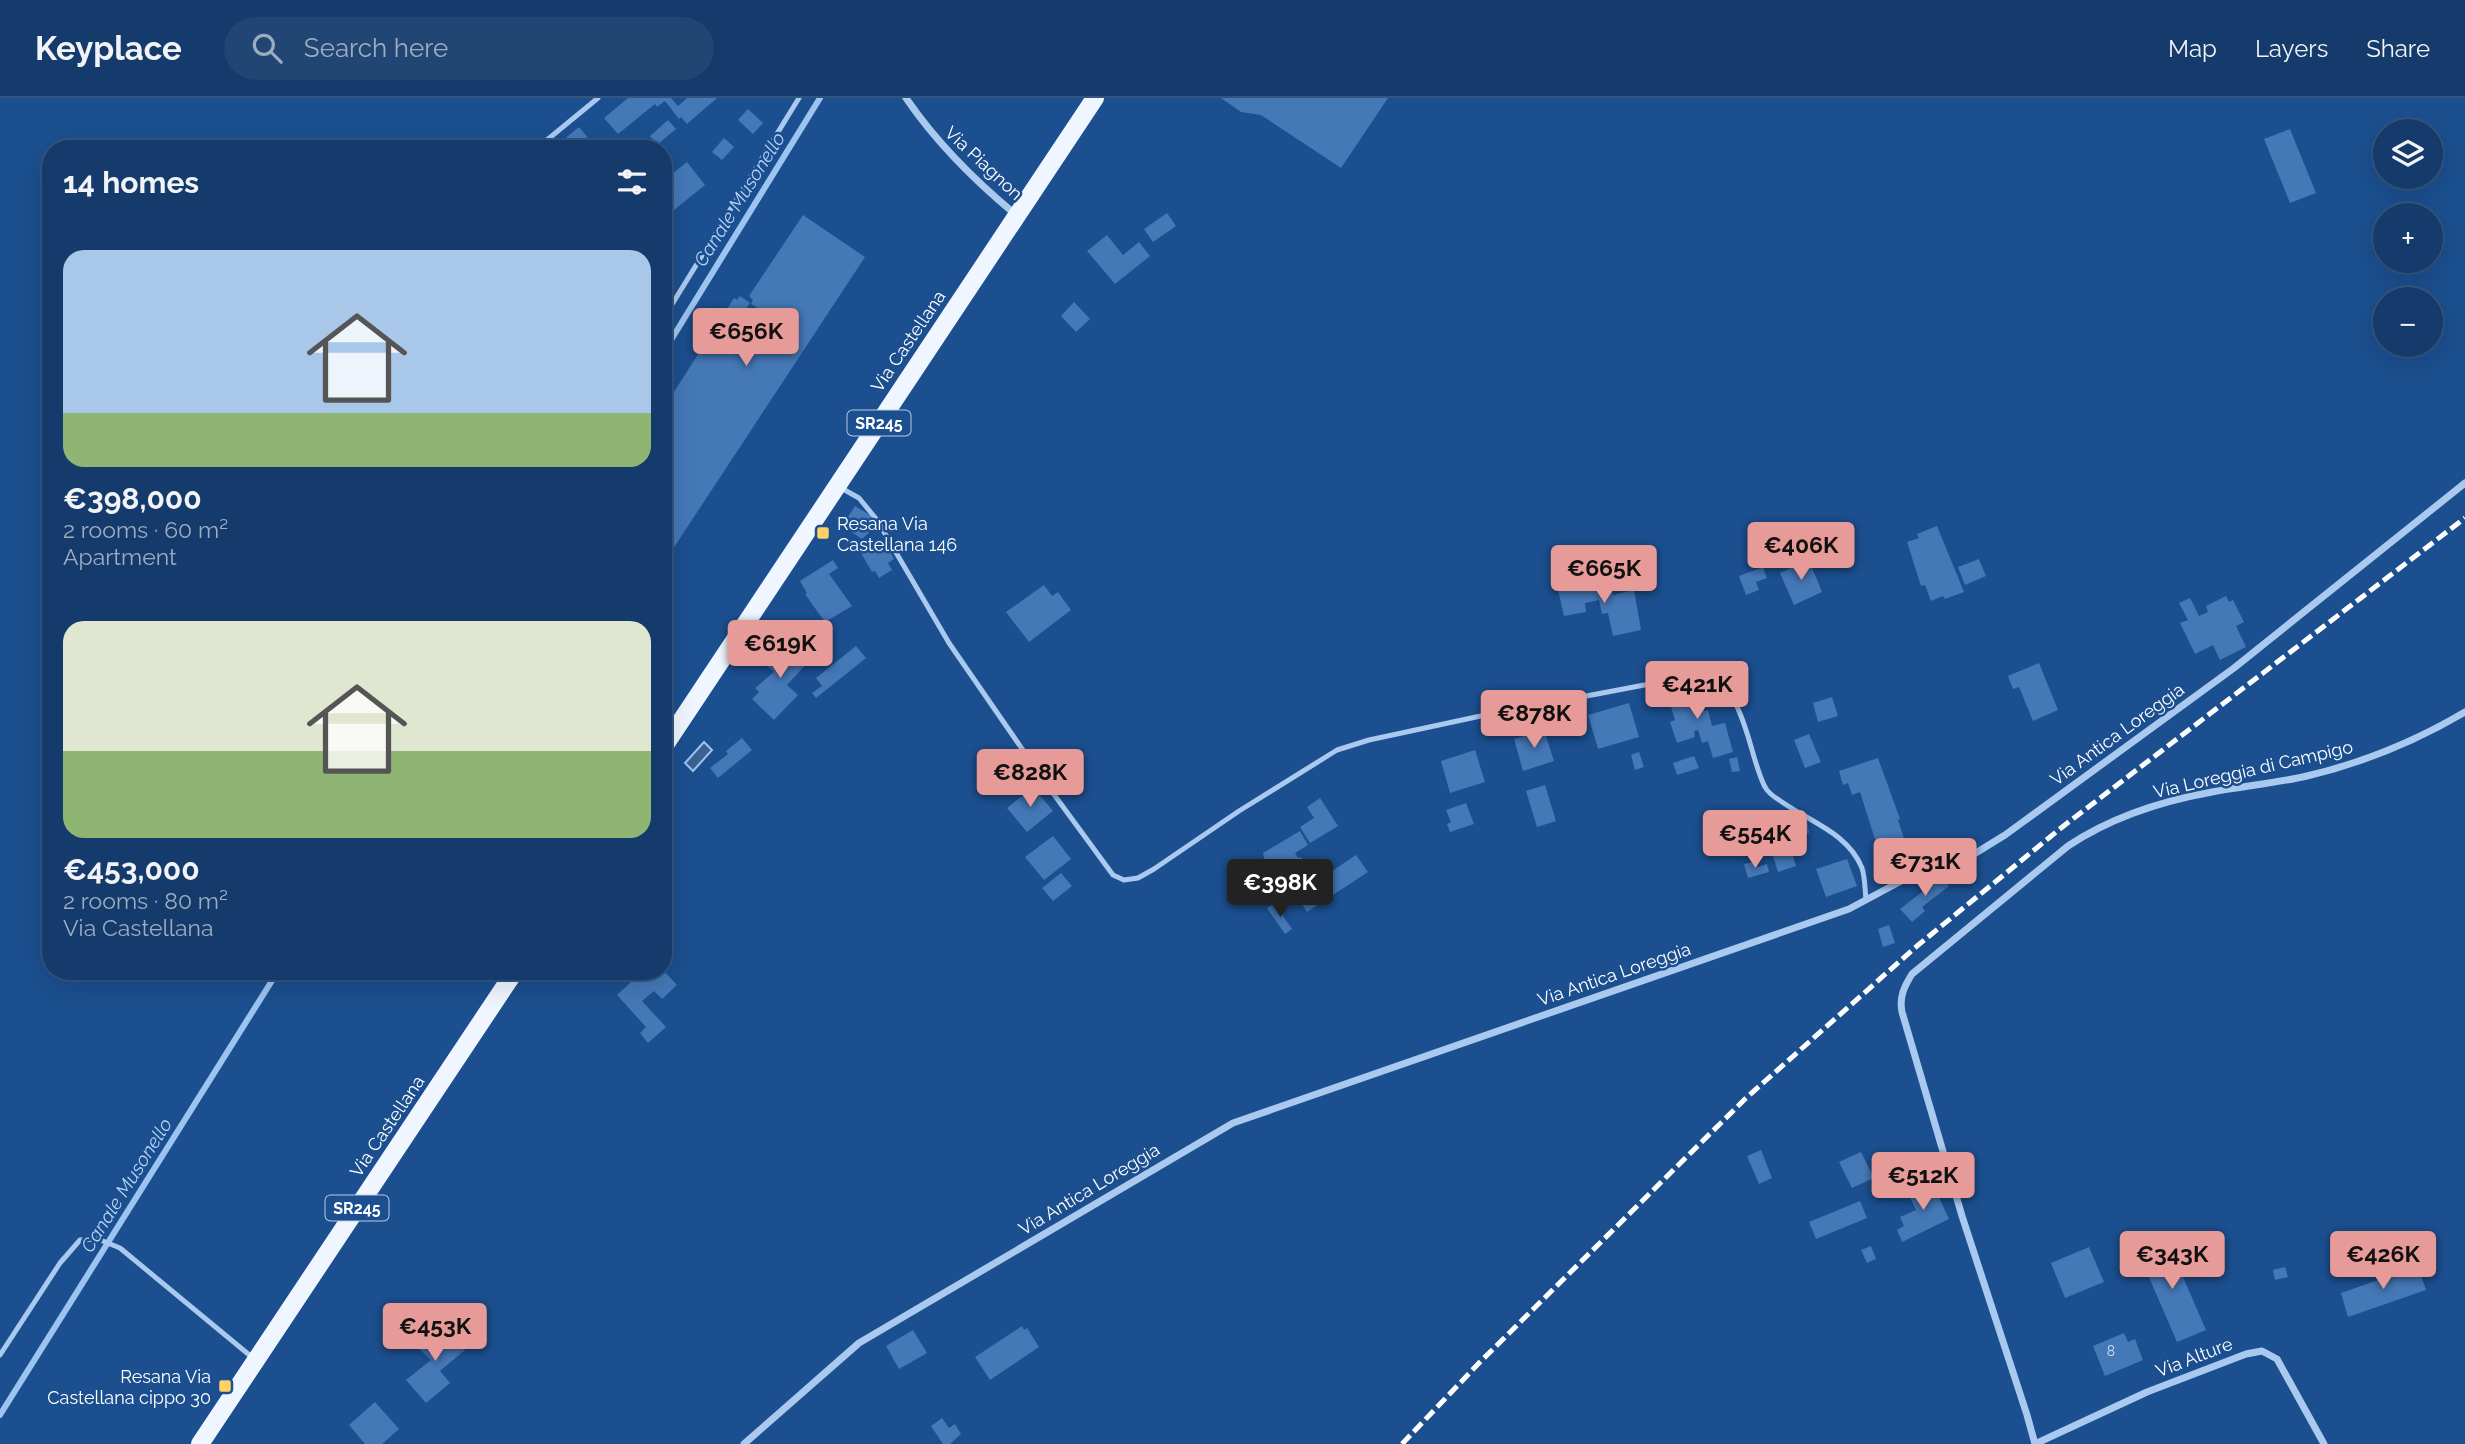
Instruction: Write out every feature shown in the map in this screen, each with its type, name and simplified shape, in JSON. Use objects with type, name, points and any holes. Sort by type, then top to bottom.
[{"type":"main road","name":"Via Castellana","points":[[672,734],[1095,98]]},
{"type":"main road","name":"Via Castellana","points":[[200,1444],[509,980]]},
{"type":"street","name":"Via Piagnon","points":[[906,98],[929,132],[993,196],[1017,215]]},
{"type":"street","name":"Via Antica Loreggia","points":[[744,1444],[859,1343],[1233,1123],[1849,909],[1903,880],[1953,867],[2005,835],[2234,668],[2465,483]]},
{"type":"street","name":"Via Loreggia di Campigo","points":[[2035,1444],[1962,1216],[1902,1012],[1901,996],[1907,982],[1912,974],[2068,846],[2095,830],[2138,812],[2209,792],[2304,777],[2347,765],[2397,746],[2465,712]]},
{"type":"street","name":"Via Alture","points":[[2035,1444],[2147,1392],[2246,1353],[2262,1351],[2277,1359],[2324,1444]]},
{"type":"lane","points":[[547,140],[598,98]]},
{"type":"lane","points":[[672,304],[799,98]]},
{"type":"lane","points":[[837,486],[859,498],[877,520],[949,643],[1113,875],[1124,880],[1138,878],[1154,869],[1239,811],[1338,750],[1369,740],[1476,717],[1697,675],[1709,676],[1736,703],[1765,788],[1793,810],[1845,841],[1862,869],[1867,900]]},
{"type":"lane","points":[[0,1355],[60,1263],[80,1240],[98,1238],[120,1248],[256,1360]]},
{"type":"water","points":[[704,742],[712,750],[693,771],[685,763]]},
{"type":"building","points":[[628,98],[671,98],[678,106],[687,98],[717,98],[687,124],[681,117],[679,119],[665,101],[657,107],[655,104],[618,134],[604,118]]},
{"type":"building","points":[[1221,98],[1388,98],[1341,168],[1261,115],[1241,112]]},
{"type":"building","points":[[748,109],[763,123],[753,134],[738,120]]},
{"type":"building","points":[[668,120],[676,129],[663,140],[653,140],[650,136]]},
{"type":"building","points":[[579,127],[590,140],[563,140]]},
{"type":"building","points":[[2290,129],[2316,193],[2290,203],[2264,139]]},
{"type":"building","points":[[724,138],[734,147],[722,160],[712,152]]},
{"type":"building","points":[[687,162],[705,185],[672,212],[672,174]]},
{"type":"building","points":[[1167,213],[1176,226],[1153,242],[1144,229]]},
{"type":"building","points":[[803,215],[865,257],[672,550],[672,395],[734,298],[737,300],[740,296],[750,303],[741,316],[750,323],[759,309],[751,304],[753,300],[749,296]]},
{"type":"building","points":[[1107,235],[1123,255],[1139,242],[1150,256],[1115,284],[1087,251]]},
{"type":"building","points":[[1074,302],[1090,319],[1076,332],[1061,316]]},
{"type":"building","points":[[855,506],[870,515],[877,525],[862,539],[842,526]]},
{"type":"building","points":[[1937,526],[1964,592],[1931,601],[1925,585],[1921,586],[1907,542],[1919,538],[1917,534]]},
{"type":"building","points":[[883,540],[894,559],[888,563],[892,570],[879,578],[875,571],[872,572],[861,553]]},
{"type":"building","points":[[1979,559],[1986,576],[1965,585],[1958,567]]},
{"type":"building","points":[[833,560],[838,568],[829,574],[852,606],[825,622],[805,594],[807,593],[800,581]]},
{"type":"building","points":[[1809,560],[1822,592],[1794,605],[1780,573]]},
{"type":"building","points":[[1763,567],[1767,578],[1756,582],[1759,590],[1746,595],[1739,576]]},
{"type":"building","points":[[1609,580],[1613,595],[1634,590],[1641,630],[1613,636],[1608,613],[1602,614],[1599,600],[1585,603],[1586,612],[1564,616],[1558,590]]},
{"type":"building","points":[[1044,585],[1052,596],[1058,592],[1071,610],[1029,642],[1006,612]]},
{"type":"building","points":[[2226,596],[2229,602],[2233,600],[2244,622],[2236,626],[2246,647],[2220,660],[2213,645],[2195,654],[2180,623],[2188,620],[2179,603],[2190,598],[2199,616],[2208,612],[2206,606]]},
{"type":"building","points":[[789,640],[810,660],[787,685],[798,695],[774,720],[752,699],[759,692],[755,688],[774,672],[765,664]]},
{"type":"building","points":[[856,646],[866,658],[816,698],[812,693],[822,686],[816,678]]},
{"type":"building","points":[[2039,663],[2058,710],[2033,721],[2019,687],[2013,689],[2008,676]]},
{"type":"building","points":[[1695,683],[1704,711],[1708,710],[1712,726],[1725,723],[1733,752],[1713,758],[1708,741],[1702,743],[1698,730],[1694,731],[1695,737],[1677,743],[1670,722],[1675,720],[1667,693]]},
{"type":"building","points":[[1832,697],[1838,716],[1818,722],[1813,703]]},
{"type":"building","points":[[1629,703],[1639,737],[1598,749],[1588,715]]},
{"type":"building","points":[[1544,730],[1554,761],[1523,771],[1514,739]]},
{"type":"building","points":[[1809,734],[1821,762],[1805,768],[1794,740]]},
{"type":"building","points":[[742,738],[752,750],[718,778],[710,768]]},
{"type":"building","points":[[1475,750],[1485,782],[1450,793],[1441,761]]},
{"type":"building","points":[[1639,752],[1644,767],[1635,770],[1631,755]]},
{"type":"building","points":[[1694,756],[1699,768],[1677,775],[1673,763]]},
{"type":"building","points":[[1737,757],[1740,771],[1732,772],[1729,759]]},
{"type":"building","points":[[1878,758],[1913,865],[1886,874],[1860,792],[1852,795],[1848,783],[1843,785],[1839,771]]},
{"type":"building","points":[[1545,785],[1556,821],[1537,827],[1526,791]]},
{"type":"building","points":[[1033,787],[1053,811],[1027,832],[1007,808]]},
{"type":"building","points":[[1320,798],[1338,826],[1310,843],[1300,827],[1314,818],[1307,807]]},
{"type":"building","points":[[1466,803],[1474,824],[1450,832],[1447,824],[1451,822],[1446,810]]},
{"type":"building","points":[[1800,815],[1801,821],[1807,820],[1809,833],[1789,836],[1786,817]]},
{"type":"building","points":[[1300,831],[1308,845],[1295,853],[1311,872],[1283,890],[1265,862],[1263,853]]},
{"type":"building","points":[[1053,836],[1071,859],[1044,880],[1025,857]]},
{"type":"building","points":[[1789,842],[1796,866],[1778,872],[1773,856],[1777,854],[1775,846]]},
{"type":"building","points":[[1356,855],[1368,872],[1307,912],[1296,895]]},
{"type":"building","points":[[1847,859],[1857,886],[1826,897],[1816,869]]},
{"type":"building","points":[[1753,862],[1755,868],[1767,864],[1769,872],[1748,878],[1744,864]]},
{"type":"building","points":[[1061,873],[1072,886],[1053,901],[1042,888]]},
{"type":"building","points":[[1938,873],[1949,886],[1922,907],[1925,911],[1912,922],[1900,909],[1926,889],[1924,885]]},
{"type":"building","points":[[1274,903],[1292,929],[1285,934],[1267,908]]},
{"type":"building","points":[[1889,925],[1895,943],[1883,947],[1878,929]]},
{"type":"building","points":[[633,980],[672,980],[677,985],[662,999],[654,991],[642,1001],[666,1027],[648,1043],[640,1033],[646,1027],[617,995]]},
{"type":"building","points":[[1761,1150],[1772,1178],[1759,1184],[1747,1156]]},
{"type":"building","points":[[1861,1152],[1874,1178],[1852,1188],[1839,1162]]},
{"type":"building","points":[[1931,1180],[1949,1219],[1902,1242],[1897,1230],[1904,1226],[1900,1217],[1916,1210],[1907,1191]]},
{"type":"building","points":[[1860,1201],[1867,1218],[1816,1239],[1809,1222]]},
{"type":"building","points":[[2167,1240],[2206,1330],[2177,1342],[2138,1252]]},
{"type":"building","points":[[1871,1246],[1876,1259],[1867,1263],[1861,1250]]},
{"type":"building","points":[[2089,1247],[2104,1282],[2065,1298],[2051,1263]]},
{"type":"building","points":[[2418,1266],[2426,1290],[2348,1317],[2341,1293]]},
{"type":"building","points":[[2285,1267],[2288,1277],[2275,1280],[2273,1270]]},
{"type":"building","points":[[441,1323],[458,1347],[461,1344],[465,1350],[440,1371],[450,1383],[426,1403],[406,1380],[431,1360],[415,1345]]},
{"type":"building","points":[[1022,1326],[1024,1330],[1027,1328],[1039,1347],[990,1380],[975,1357]]},
{"type":"building","points":[[913,1330],[927,1353],[899,1369],[886,1346]]},
{"type":"building","points":[[2124,1333],[2128,1342],[2135,1339],[2143,1360],[2105,1376],[2093,1346]]},
{"type":"building","points":[[375,1402],[399,1429],[382,1444],[365,1444],[349,1425]]},
{"type":"building","points":[[942,1418],[949,1428],[955,1424],[961,1434],[950,1444],[943,1444],[931,1426]]},
{"type":"waterway","name":"Canale Musonello","points":[[672,338],[820,98]]},
{"type":"waterway","name":"Canale Musonello","points":[[0,1415],[272,980]]},
{"type":"railway","points":[[1402,1444],[1480,1362],[1745,1099],[1917,946],[2061,828],[2465,518]]},
{"type":"place","name":"Resana Via Castellana 146","points":[[823,533]]},
{"type":"place","name":"Resana Via Castellana cippo 30","points":[[225,1386]]}]
